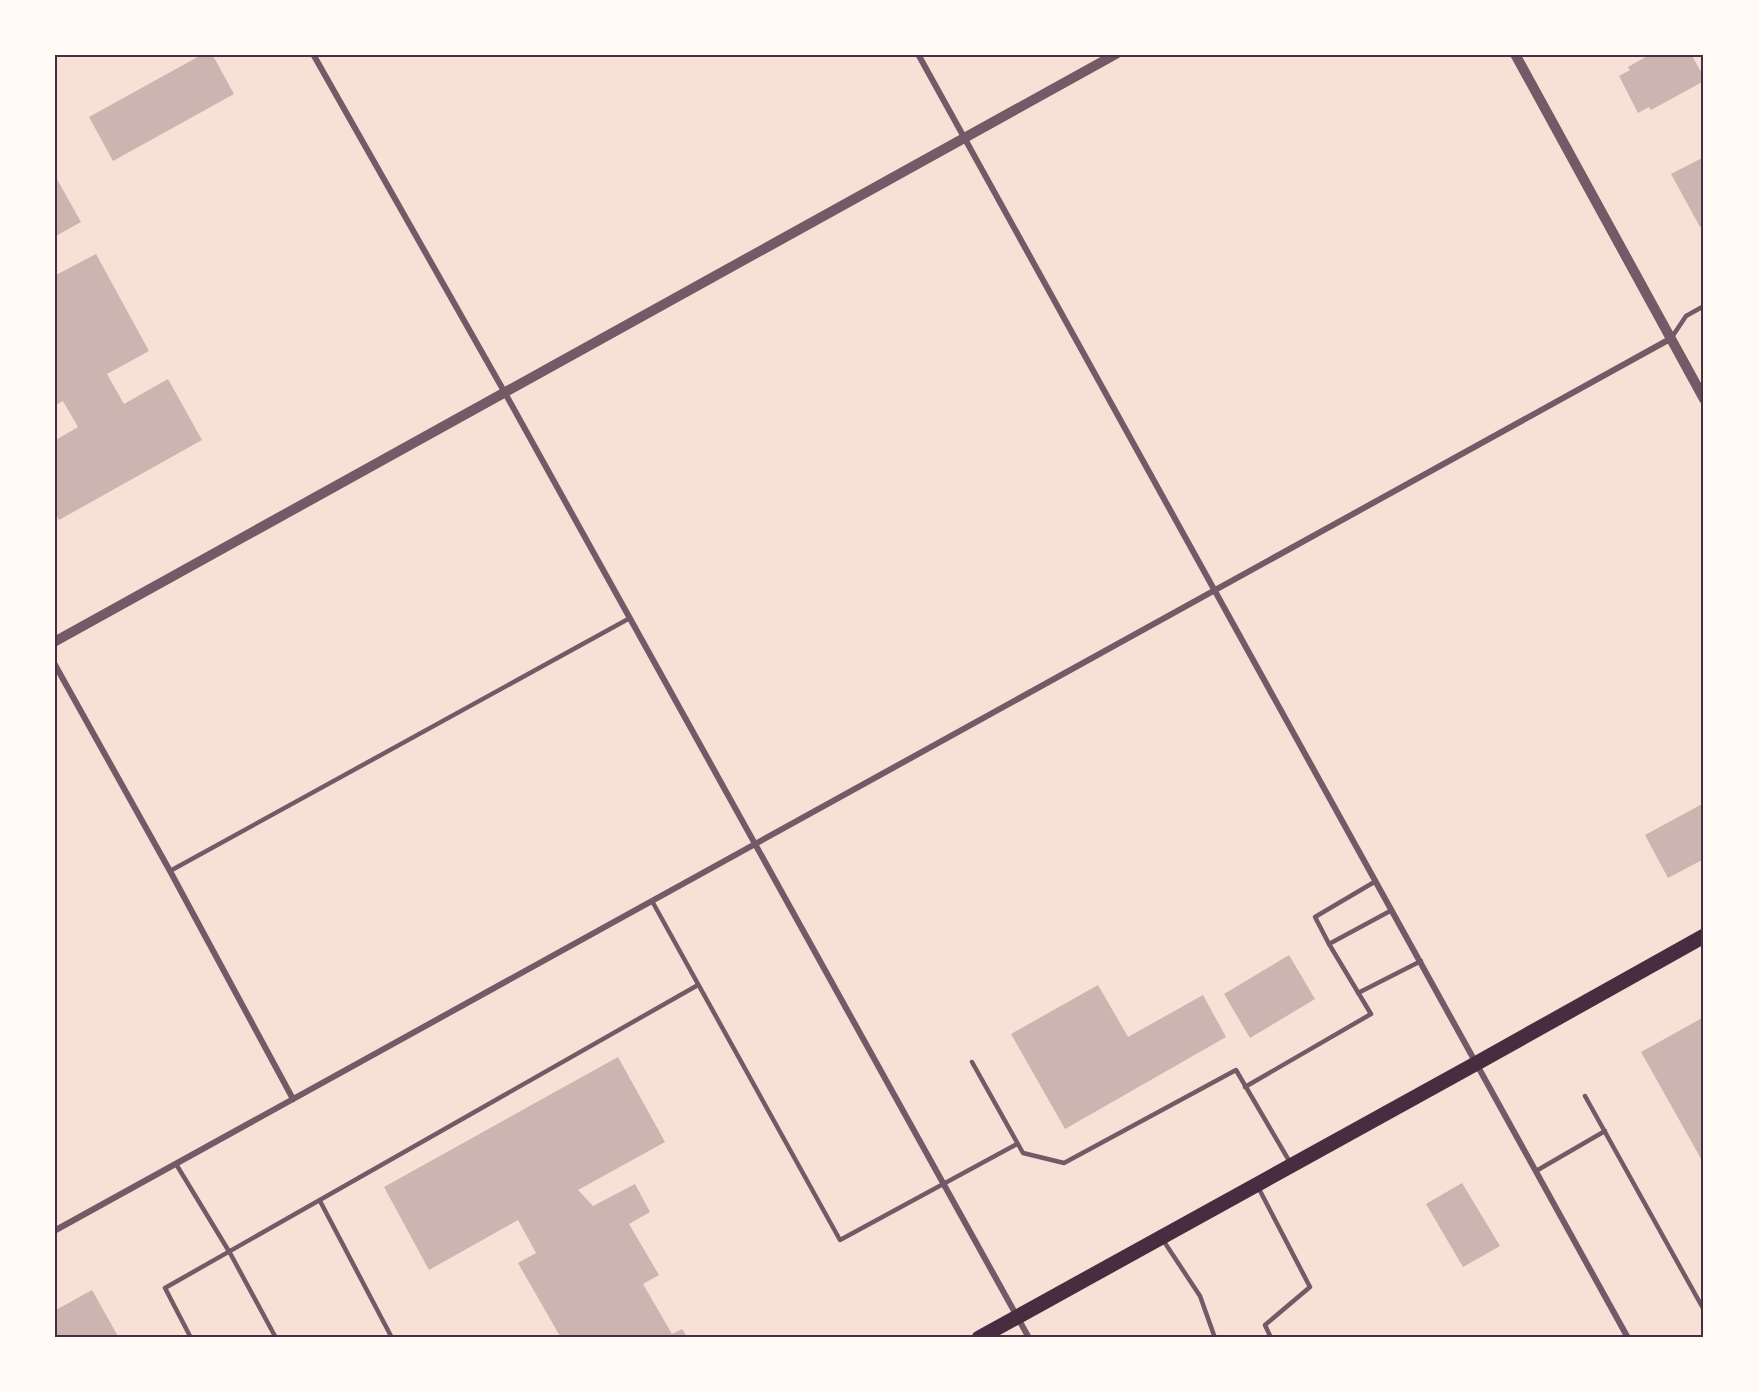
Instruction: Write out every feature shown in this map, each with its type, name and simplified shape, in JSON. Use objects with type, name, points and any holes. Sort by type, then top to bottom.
[{"type":"main road","points":[[979,1338],[1704,936]]},
{"type":"street","points":[[313,54],[505,393],[1029,1338]]},
{"type":"street","points":[[918,54],[1628,1338]]},
{"type":"street","points":[[54,642],[1116,54]]},
{"type":"street","points":[[1515,54],[1704,399]]},
{"type":"street","points":[[54,1231],[1670,339]]},
{"type":"street","points":[[54,663],[293,1099]]},
{"type":"lane","points":[[1670,339],[1686,316],[1704,306]]},
{"type":"lane","points":[[170,872],[630,618]]},
{"type":"lane","points":[[1245,1087],[1371,1014],[1315,917],[1376,881]]},
{"type":"lane","points":[[652,901],[840,1240],[1017,1144]]},
{"type":"lane","points":[[1329,944],[1392,910]]},
{"type":"lane","points":[[1358,993],[1421,961]]},
{"type":"lane","points":[[191,1338],[165,1288],[698,985]]},
{"type":"lane","points":[[972,1062],[1023,1153],[1064,1163],[1236,1070],[1292,1165]]},
{"type":"lane","points":[[1585,1096],[1704,1310]]},
{"type":"lane","points":[[1536,1171],[1605,1131]]},
{"type":"lane","points":[[176,1164],[230,1252],[276,1338]]},
{"type":"lane","points":[[1257,1185],[1310,1287],[1265,1326],[1271,1338]]},
{"type":"lane","points":[[320,1201],[392,1338]]},
{"type":"lane","points":[[1162,1238],[1200,1296],[1215,1338]]},
{"type":"building","points":[[203,54],[212,54],[234,94],[113,161],[89,117]]},
{"type":"building","points":[[1651,54],[1691,54],[1704,81],[1651,110],[1649,107],[1638,113],[1619,76],[1630,70],[1628,67]]},
{"type":"building","points":[[1704,157],[1704,224],[1700,227],[1671,174]]},
{"type":"building","points":[[54,174],[81,222],[54,237]]},
{"type":"building","points":[[96,254],[149,351],[107,374],[124,404],[168,379],[202,440],[59,520],[54,512],[54,441],[78,427],[63,401],[54,406],[54,276]]},
{"type":"building","points":[[1704,803],[1704,859],[1668,878],[1645,835]]},
{"type":"building","points":[[1289,955],[1315,999],[1250,1038],[1224,994]]},
{"type":"building","points":[[1098,985],[1128,1037],[1203,995],[1226,1037],[1065,1129],[1011,1034]]},
{"type":"building","points":[[1704,1017],[1704,1164],[1641,1052]]},
{"type":"building","points":[[618,1057],[665,1142],[578,1190],[593,1206],[635,1184],[650,1212],[629,1224],[659,1275],[643,1284],[672,1334],[682,1329],[688,1338],[561,1338],[518,1263],[536,1253],[518,1220],[429,1270],[384,1187]]},
{"type":"building","points":[[1462,1183],[1500,1246],[1463,1267],[1426,1204]]},
{"type":"building","points":[[92,1290],[119,1338],[54,1338],[54,1311]]}]
